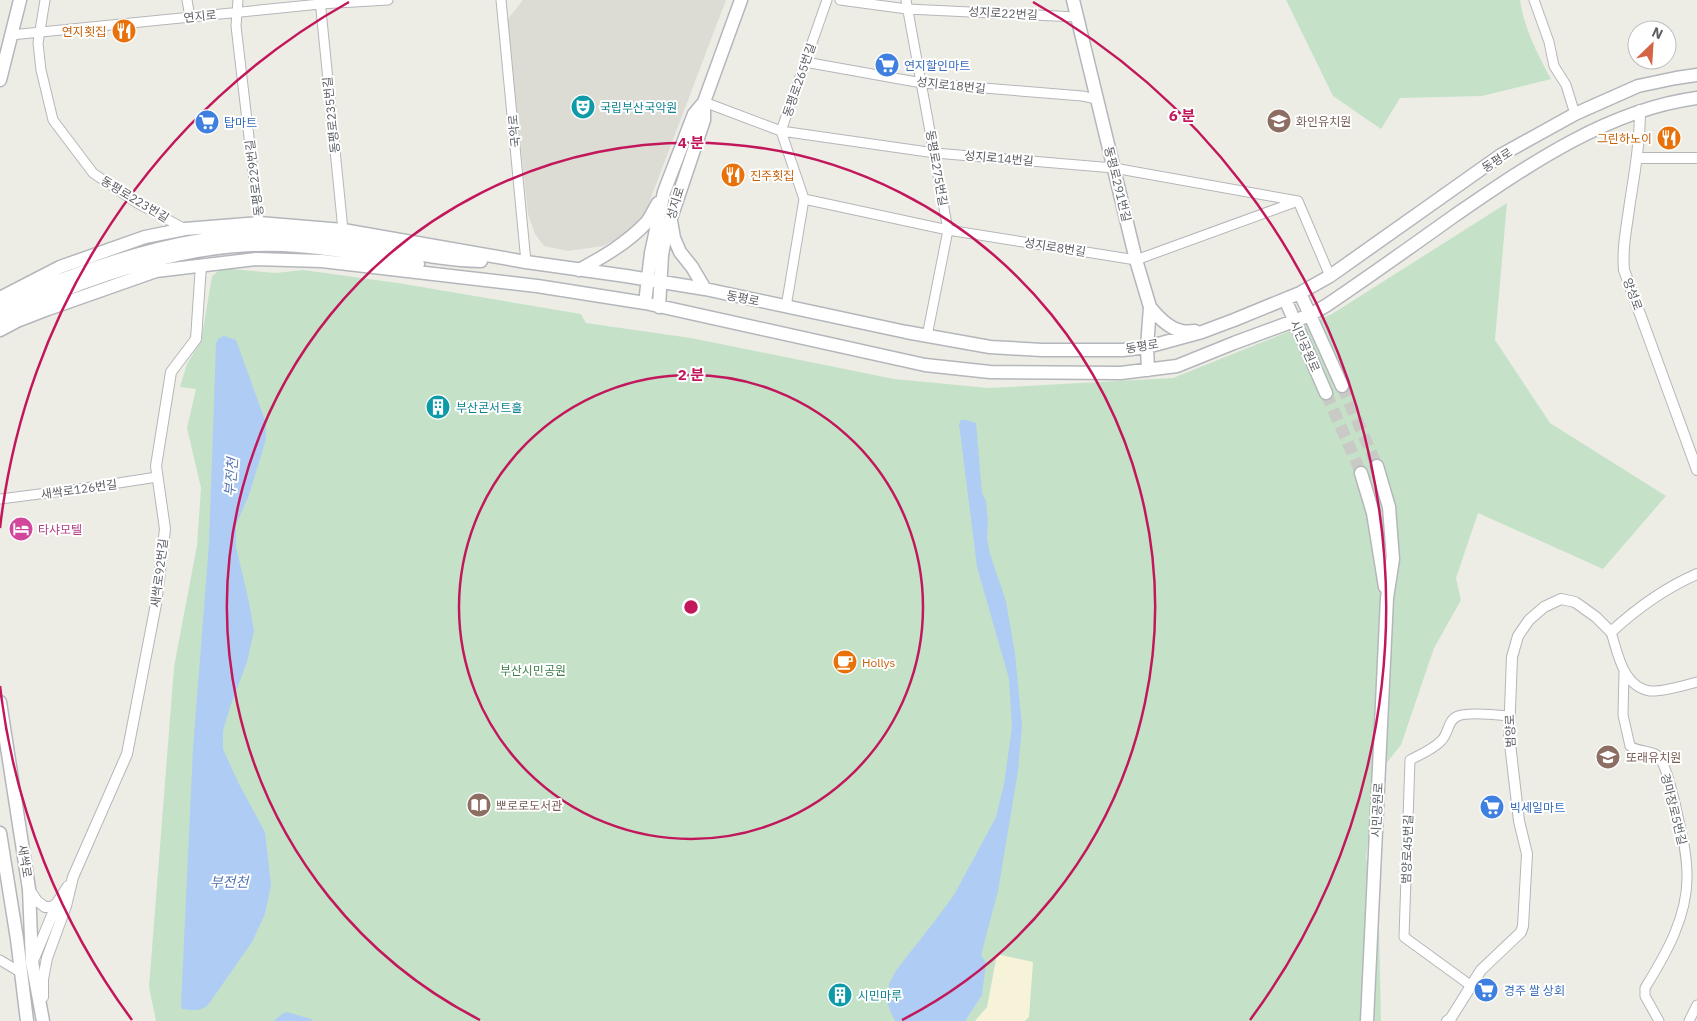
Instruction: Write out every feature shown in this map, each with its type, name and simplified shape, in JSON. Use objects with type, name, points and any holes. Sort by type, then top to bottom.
[{"type":"main road","name":"성지로","points":[[579,270],[600,259],[623,243],[647,222],[664,192],[694,114],[704,102],[741,0]]},
{"type":"main road","name":"동평로291번길","points":[[1073,0],[1136,260],[1150,308],[1147,347],[1148,370]]},
{"type":"main road","points":[[0,80],[17,1]]},
{"type":"main road","name":"동평로","points":[[526,262],[705,289],[927,336],[990,347],[1042,350],[1123,350],[1147,347],[1202,332],[1300,293],[1330,276],[1501,156],[1575,114],[1638,86],[1676,78],[1697,76]]},
{"type":"main road","name":"동평로","points":[[537,286],[645,303],[925,365],[990,372],[1121,372],[1177,366],[1310,315],[1505,181],[1552,152],[1640,110],[1697,98]]},
{"type":"main road","name":"성지로","points":[[659,307],[662,255],[666,233],[704,120],[704,102]]},
{"type":"main road","name":"성지로","points":[[645,303],[647,280],[664,192]]},
{"type":"main road","points":[[671,218],[674,238],[680,252],[692,267],[705,289]]},
{"type":"main road","points":[[0,298],[60,267],[145,237],[185,229],[259,223],[343,230],[526,262]]},
{"type":"main road","points":[[0,306],[109,262],[154,249],[214,237],[249,235],[282,234],[537,286]]},
{"type":"main road","points":[[0,320],[49,296],[106,274],[152,260],[192,251],[253,245],[327,243],[454,260],[526,262]]},
{"type":"main road","points":[[0,330],[48,309],[156,271],[256,259],[322,261],[537,286]]},
{"type":"main road","name":"시민공원로","points":[[1300,293],[1342,386]]},
{"type":"main road","name":"시민공원로","points":[[1285,299],[1326,393]]},
{"type":"main road","points":[[1150,308],[1156,315],[1175,329],[1184,332],[1192,330],[1202,332]]},
{"type":"main road","name":"시민공원로","points":[[1367,1021],[1387,598],[1393,560],[1389,508],[1377,466]]},
{"type":"main road","name":"시민공원로","points":[[1361,473],[1373,513],[1387,598]]},
{"type":"main road","name":"새싹로","points":[[0,702],[29,889],[32,962],[44,1021]]},
{"type":"main road","name":"새싹로","points":[[0,836],[17,940],[27,1021]]},
{"type":"street","name":"동평로223번길","points":[[45,0],[38,31],[38,42],[41,70],[53,120],[93,173],[137,203],[185,229]]},
{"type":"street","points":[[187,0],[190,17]]},
{"type":"street","name":"동평로229번길","points":[[238,0],[236,26],[259,223]]},
{"type":"street","name":"연지로","points":[[11,35],[320,2],[388,0]]},
{"type":"street","name":"국악로","points":[[501,0],[526,262]]},
{"type":"street","name":"동평로265번길","points":[[786,307],[804,199],[781,131],[827,0]]},
{"type":"street","name":"성지로22번길","points":[[840,0],[1077,17]]},
{"type":"street","points":[[1534,0],[1549,42],[1554,66],[1566,85],[1575,114]]},
{"type":"street","name":"동평로235번길","points":[[320,2],[343,230]]},
{"type":"street","name":"동평로275번길","points":[[907,4],[948,230],[927,336]]},
{"type":"street","name":"성지로18번길","points":[[806,62],[922,83],[1082,96],[1097,99]]},
{"type":"street","name":"성지로14번길","points":[[704,102],[781,131],[935,153],[1114,168],[1298,201]]},
{"type":"street","name":"양성로","points":[[1640,110],[1637,158],[1623,251],[1624,270],[1697,470]]},
{"type":"street","points":[[1637,158],[1697,158]]},
{"type":"street","name":"성지로8번길","points":[[804,199],[948,230],[1136,260],[1298,201]]},
{"type":"street","points":[[1298,201],[1330,276]]},
{"type":"street","name":"새싹로92번길","points":[[44,1021],[42,979],[47,958],[66,906],[74,877],[127,754],[156,604],[165,528],[156,466],[171,372],[196,339],[200,265]]},
{"type":"street","name":"새싹로126번길","points":[[0,499],[157,477]]},
{"type":"street","points":[[1697,574],[1674,584],[1650,600],[1611,632],[1624,672],[1639,688],[1651,691],[1697,682]]},
{"type":"street","name":"범양로","points":[[1450,1020],[1481,970],[1521,932],[1523,926],[1527,854],[1518,811],[1509,735],[1512,657],[1518,636],[1529,620],[1544,607],[1561,599],[1575,602],[1596,617],[1611,632]]},
{"type":"street","name":"경마장로5번길","points":[[1624,672],[1623,715],[1630,746],[1636,750],[1652,753],[1659,757],[1668,778],[1683,836],[1687,875],[1684,906],[1675,933],[1645,988],[1645,996],[1659,1021]]},
{"type":"street","name":"범양로45번길","points":[[1470,985],[1404,937],[1410,760],[1440,742],[1445,736],[1451,720],[1459,715],[1509,716]]},
{"type":"street","name":"새싹로92번길","points":[[20,972],[32,962],[57,903],[74,877]]},
{"type":"street","points":[[29,889],[37,901],[45,907],[52,907],[57,903]]},
{"type":"street","points":[[0,960],[20,972]]},
{"type":"street","points":[[1689,1021],[1697,1006]]},
{"type":"shaded area","points":[[523,0],[726,0],[644,216],[621,237],[603,246],[568,251],[544,246],[535,234],[528,214],[507,20]]},
{"type":"green space","points":[[1286,0],[1520,0],[1528,31],[1551,79],[1482,96],[1400,98],[1381,129],[1333,96]]},
{"type":"green space","name":"부산시민공원","points":[[1507,203],[1495,340],[1550,423],[1666,496],[1603,569],[1478,513],[1456,578],[1461,600],[1434,648],[1401,745],[1375,777],[1366,859],[1378,879],[1381,1021],[156,1021],[149,987],[174,667],[197,545],[201,488],[187,428],[196,389],[180,387],[187,364],[201,341],[212,276],[222,268],[275,273],[303,270],[398,283],[581,314],[586,323],[691,338],[894,379],[989,388],[1173,378],[1332,314]]},
{"type":"sand","points":[[997,954],[1033,962],[1029,1017],[1025,1021],[975,1021],[987,1007]]},
{"type":"water","name":"부전천","points":[[224,336],[236,340],[266,423],[266,439],[249,495],[236,525],[236,547],[254,631],[247,662],[223,731],[223,749],[239,784],[265,832],[271,885],[265,914],[252,942],[208,1005],[199,1010],[193,1010],[182,1009],[181,1005],[193,748],[209,543],[216,343],[219,338]]},
{"type":"water","points":[[961,420],[976,423],[982,493],[986,501],[987,538],[990,554],[1006,601],[1015,654],[1022,726],[1018,771],[998,891],[981,955],[986,963],[982,995],[965,1021],[895,1021],[887,1002],[889,984],[897,969],[954,895],[996,817],[1004,784],[1012,727],[1009,679],[977,567],[959,424]]},
{"type":"water","points":[[287,1012],[311,1019],[313,1021],[274,1021]]},
{"type":"tunnel","points":[[1342,386],[1377,466]]},
{"type":"tunnel","points":[[1326,393],[1361,473]]},
{"type":"place","name":"연지횟집","points":[[124,31]]},
{"type":"place","name":"연지할인마트","points":[[887,65]]},
{"type":"place","name":"국립부산국악원","points":[[583,107]]},
{"type":"place","name":"화인유치원","points":[[1279,121]]},
{"type":"place","name":"탑마트","points":[[207,122]]},
{"type":"place","name":"그린하노이","points":[[1669,138]]},
{"type":"place","name":"진주횟집","points":[[733,175]]},
{"type":"place","name":"부산콘서트홀","points":[[438,407]]},
{"type":"place","name":"타샤모텔","points":[[21,529]]},
{"type":"place","name":"Hollys","points":[[845,662]]},
{"type":"place","name":"또래유치원","points":[[1608,757]]},
{"type":"place","name":"뽀로로도서관","points":[[479,805]]},
{"type":"place","name":"빅세일마트","points":[[1492,807]]},
{"type":"place","name":"경주 쌀 상회","points":[[1486,990]]},
{"type":"place","name":"시민마루","points":[[840,995]]}]
